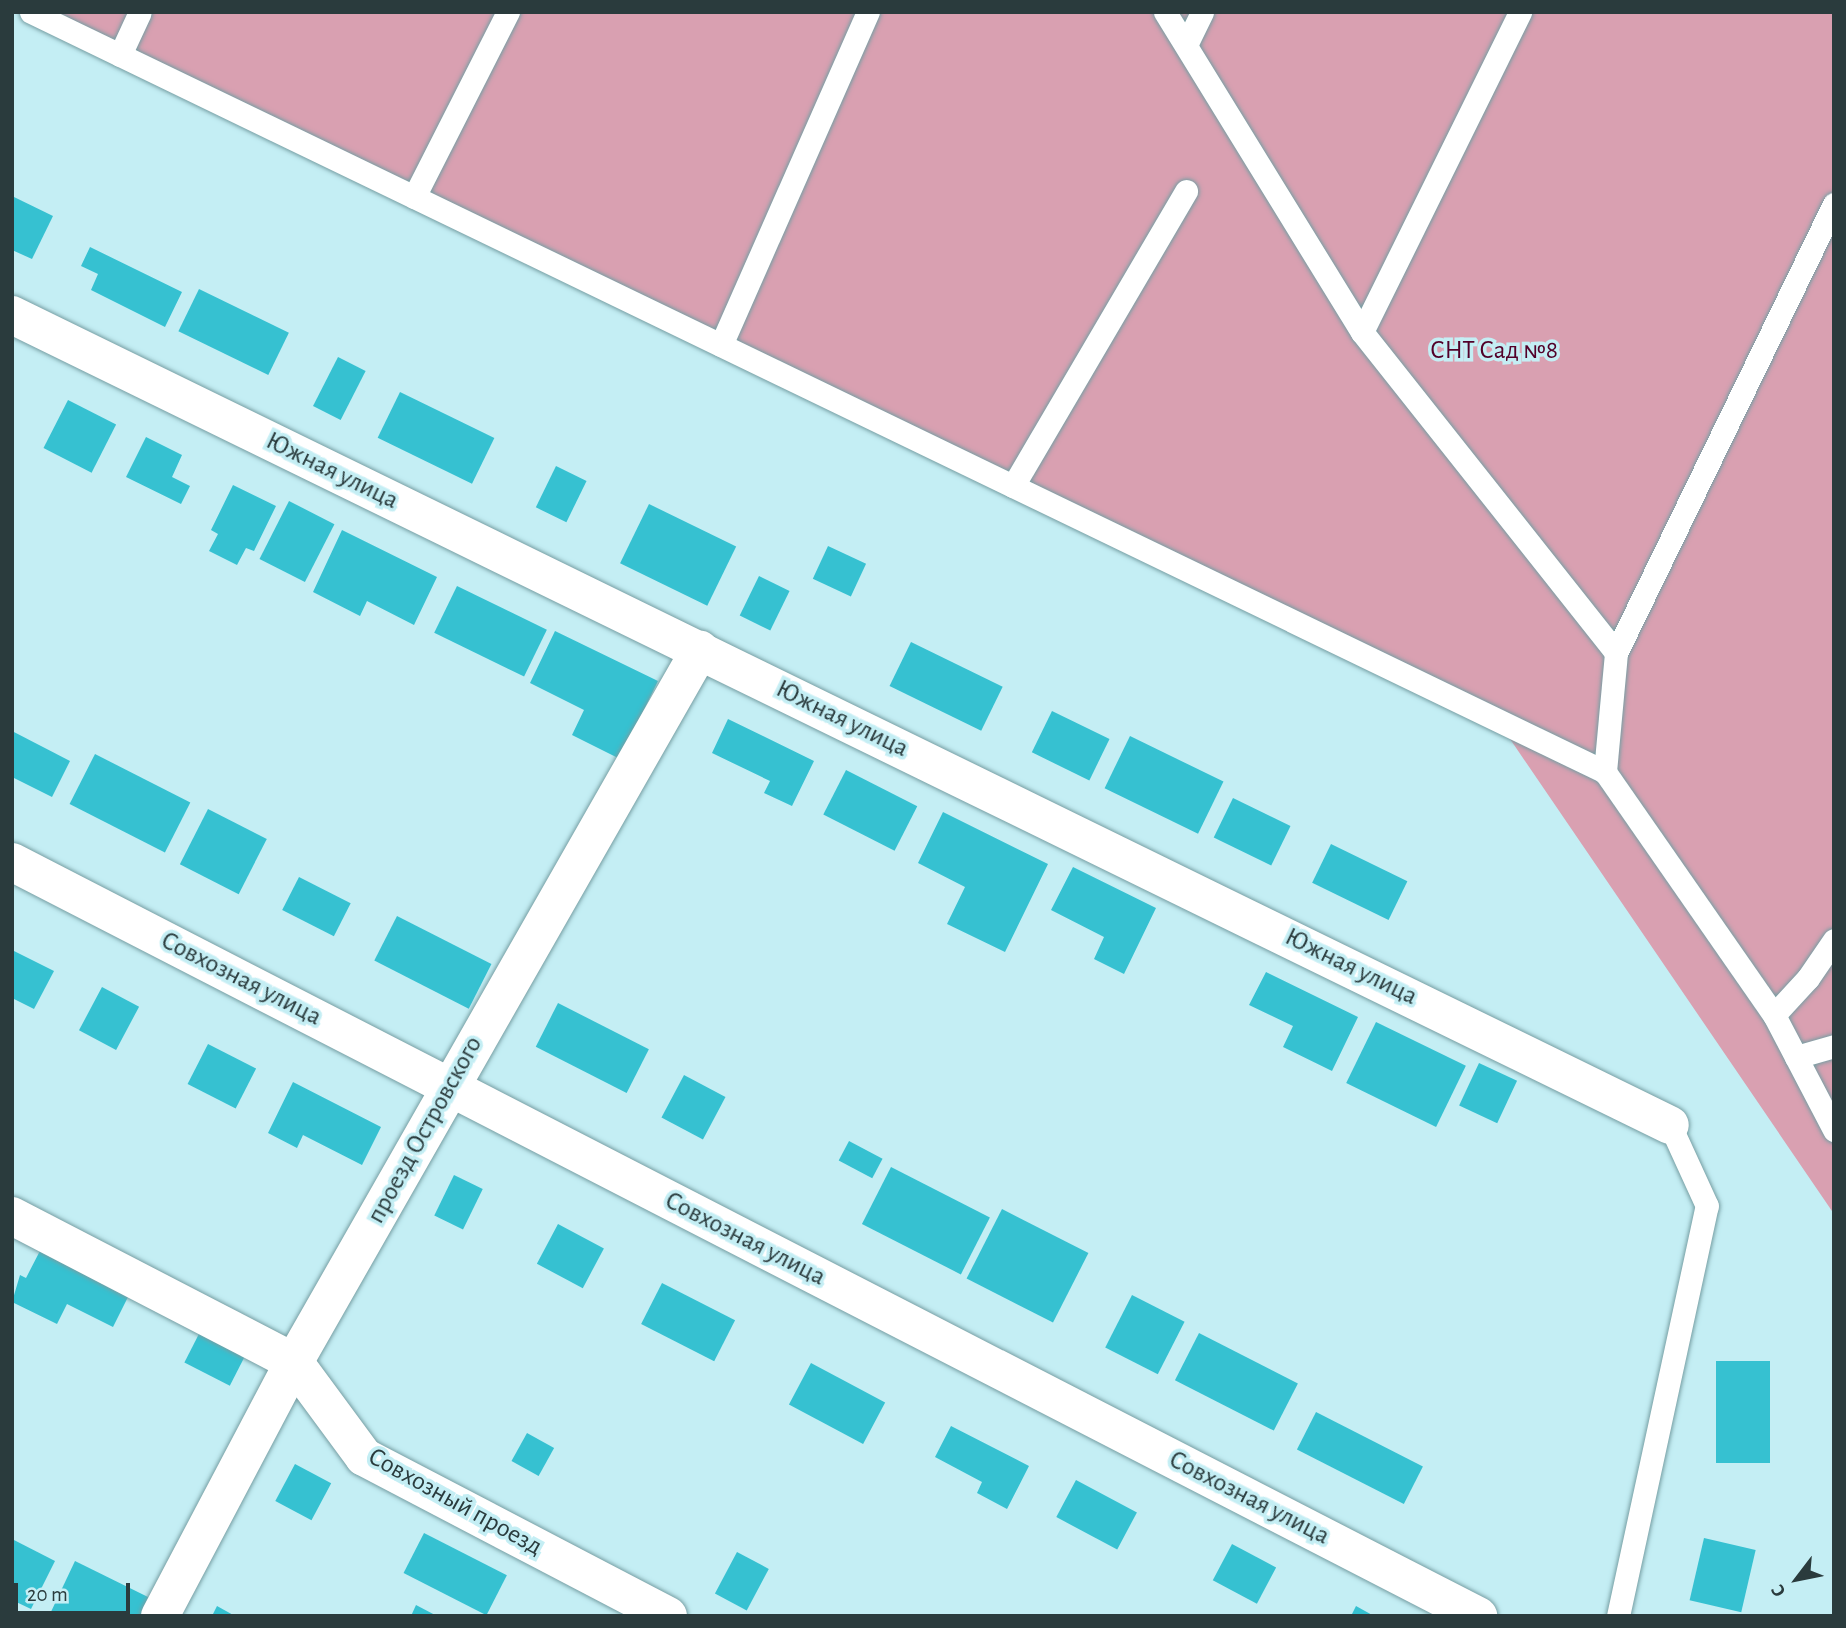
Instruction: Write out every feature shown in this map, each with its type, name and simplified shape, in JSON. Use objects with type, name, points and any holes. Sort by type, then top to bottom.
[{"type":"street","name":"Южная улица","points":[[12,315],[1670,1125]]},
{"type":"street","name":"проезд Островского","points":[[160,1616],[294,1362],[700,650]]},
{"type":"street","name":"Совхозная улица","points":[[12,862],[1478,1616]]},
{"type":"street","name":"Совхозный проезд","points":[[12,1216],[294,1362],[364,1457],[668,1616]]},
{"type":"lane","points":[[31,12],[1605,772],[1774,1015],[1834,1130]]},
{"type":"lane","points":[[120,55],[140,12]]},
{"type":"lane","points":[[414,197],[508,12]]},
{"type":"lane","points":[[721,345],[868,12]]},
{"type":"lane","points":[[1165,12],[1187,43],[1362,332],[1616,653]]},
{"type":"lane","points":[[1187,43],[1202,12]]},
{"type":"lane","points":[[1362,332],[1520,12]]},
{"type":"lane","points":[[1013,486],[1186,191]]},
{"type":"lane","points":[[1605,772],[1616,653],[1834,204]]},
{"type":"lane","points":[[1774,1015],[1808,978],[1834,940]]},
{"type":"lane","points":[[1796,1057],[1834,1046]]},
{"type":"lane","points":[[1618,1616],[1707,1206],[1670,1125]]},
{"type":"green space","name":"СНТ Сад №8","points":[[28,12],[1834,12],[1834,1214],[1508,736]]},
{"type":"building","points":[[14,197],[53,216],[32,259],[12,250]]},
{"type":"building","points":[[90,247],[182,292],[165,327],[91,290],[98,274],[81,266]]},
{"type":"building","points":[[199,289],[289,333],[268,375],[178,331]]},
{"type":"building","points":[[338,357],[366,371],[341,420],[313,406]]},
{"type":"building","points":[[400,392],[494,438],[472,484],[378,438]]},
{"type":"building","points":[[68,400],[116,425],[92,473],[43,448]]},
{"type":"building","points":[[146,437],[182,455],[172,477],[190,486],[181,504],[126,477]]},
{"type":"building","points":[[556,466],[587,481],[566,522],[536,507]]},
{"type":"building","points":[[233,485],[276,506],[254,551],[246,548],[237,565],[209,551],[218,534],[211,530]]},
{"type":"building","points":[[289,501],[334,524],[305,582],[259,559]]},
{"type":"building","points":[[649,504],[736,547],[707,606],[620,563]]},
{"type":"building","points":[[342,530],[437,577],[414,625],[367,601],[360,616],[313,592]]},
{"type":"building","points":[[828,546],[866,564],[851,596],[813,579]]},
{"type":"building","points":[[759,576],[790,591],[770,630],[740,616]]},
{"type":"building","points":[[457,586],[547,630],[524,677],[434,633]]},
{"type":"building","points":[[555,631],[658,681],[620,759],[572,735],[584,710],[530,683]]},
{"type":"building","points":[[911,642],[1003,687],[981,731],[890,686]]},
{"type":"building","points":[[1052,711],[1110,739],[1089,780],[1032,752]]},
{"type":"building","points":[[728,719],[814,761],[792,806],[764,793],[770,781],[712,753]]},
{"type":"building","points":[[12,731],[70,761],[52,797],[12,777]]},
{"type":"building","points":[[1130,736],[1223,782],[1198,834],[1105,788]]},
{"type":"building","points":[[95,754],[190,803],[165,852],[70,804]]},
{"type":"building","points":[[846,770],[917,806],[895,851],[823,815]]},
{"type":"building","points":[[1233,798],[1291,826],[1271,866],[1214,838]]},
{"type":"building","points":[[208,809],[267,839],[239,894],[180,864]]},
{"type":"building","points":[[943,812],[1048,864],[1005,952],[947,924],[965,887],[918,863]]},
{"type":"building","points":[[1331,844],[1407,881],[1389,920],[1312,883]]},
{"type":"building","points":[[1073,867],[1156,908],[1124,974],[1094,959],[1104,937],[1051,910]]},
{"type":"building","points":[[299,877],[351,903],[334,936],[282,910]]},
{"type":"building","points":[[397,916],[491,964],[469,1009],[374,961]]},
{"type":"building","points":[[12,950],[54,971],[34,1009],[12,998]]},
{"type":"building","points":[[1266,972],[1358,1017],[1332,1071],[1283,1047],[1293,1026],[1249,1005]]},
{"type":"building","points":[[102,987],[139,1007],[116,1050],[79,1030]]},
{"type":"building","points":[[558,1003],[649,1049],[627,1093],[536,1047]]},
{"type":"building","points":[[1376,1022],[1466,1066],[1436,1127],[1346,1083]]},
{"type":"building","points":[[208,1044],[256,1069],[236,1109],[188,1084]]},
{"type":"building","points":[[1479,1063],[1517,1081],[1497,1123],[1459,1106]]},
{"type":"building","points":[[684,1075],[725,1097],[703,1139],[661,1117]]},
{"type":"building","points":[[293,1082],[381,1127],[362,1165],[303,1135],[297,1148],[268,1133]]},
{"type":"building","points":[[849,1141],[883,1159],[872,1178],[839,1160]]},
{"type":"building","points":[[891,1167],[990,1217],[961,1274],[862,1224]]},
{"type":"building","points":[[454,1175],[483,1189],[463,1229],[434,1215]]},
{"type":"building","points":[[1002,1209],[1088,1253],[1053,1323],[967,1278]]},
{"type":"building","points":[[558,1224],[604,1248],[583,1288],[537,1264]]},
{"type":"building","points":[[43,1245],[132,1289],[113,1327],[67,1304],[57,1324],[12,1302],[20,1275],[26,1278]]},
{"type":"building","points":[[662,1283],[735,1320],[714,1361],[641,1324]]},
{"type":"building","points":[[1132,1295],[1185,1322],[1158,1374],[1105,1348]]},
{"type":"building","points":[[203,1326],[248,1349],[230,1386],[184,1363]]},
{"type":"building","points":[[1199,1333],[1298,1383],[1274,1431],[1175,1380]]},
{"type":"building","points":[[1716,1361],[1770,1361],[1770,1463],[1716,1463]]},
{"type":"building","points":[[811,1363],[885,1402],[863,1444],[789,1404]]},
{"type":"building","points":[[1316,1412],[1423,1466],[1404,1504],[1297,1449]]},
{"type":"building","points":[[951,1426],[1029,1466],[1007,1509],[977,1493],[982,1482],[935,1457]]},
{"type":"building","points":[[527,1433],[554,1448],[539,1476],[511,1461]]},
{"type":"building","points":[[295,1464],[331,1483],[311,1520],[275,1501]]},
{"type":"building","points":[[1076,1480],[1137,1512],[1117,1549],[1056,1517]]},
{"type":"building","points":[[424,1533],[507,1575],[486,1615],[404,1573]]},
{"type":"building","points":[[1704,1538],[1756,1550],[1741,1612],[1690,1600]]},
{"type":"building","points":[[12,1539],[55,1561],[31,1609],[12,1600]]},
{"type":"building","points":[[1232,1544],[1276,1567],[1257,1604],[1213,1580]]},
{"type":"building","points":[[737,1552],[769,1569],[747,1610],[715,1593]]},
{"type":"building","points":[[75,1561],[150,1598],[141,1616],[49,1616]]},
{"type":"building","points":[[416,1605],[437,1616],[411,1616]]},
{"type":"building","points":[[217,1606],[235,1616],[212,1616]]},
{"type":"building","points":[[1356,1606],[1374,1616],[1351,1616]]}]
